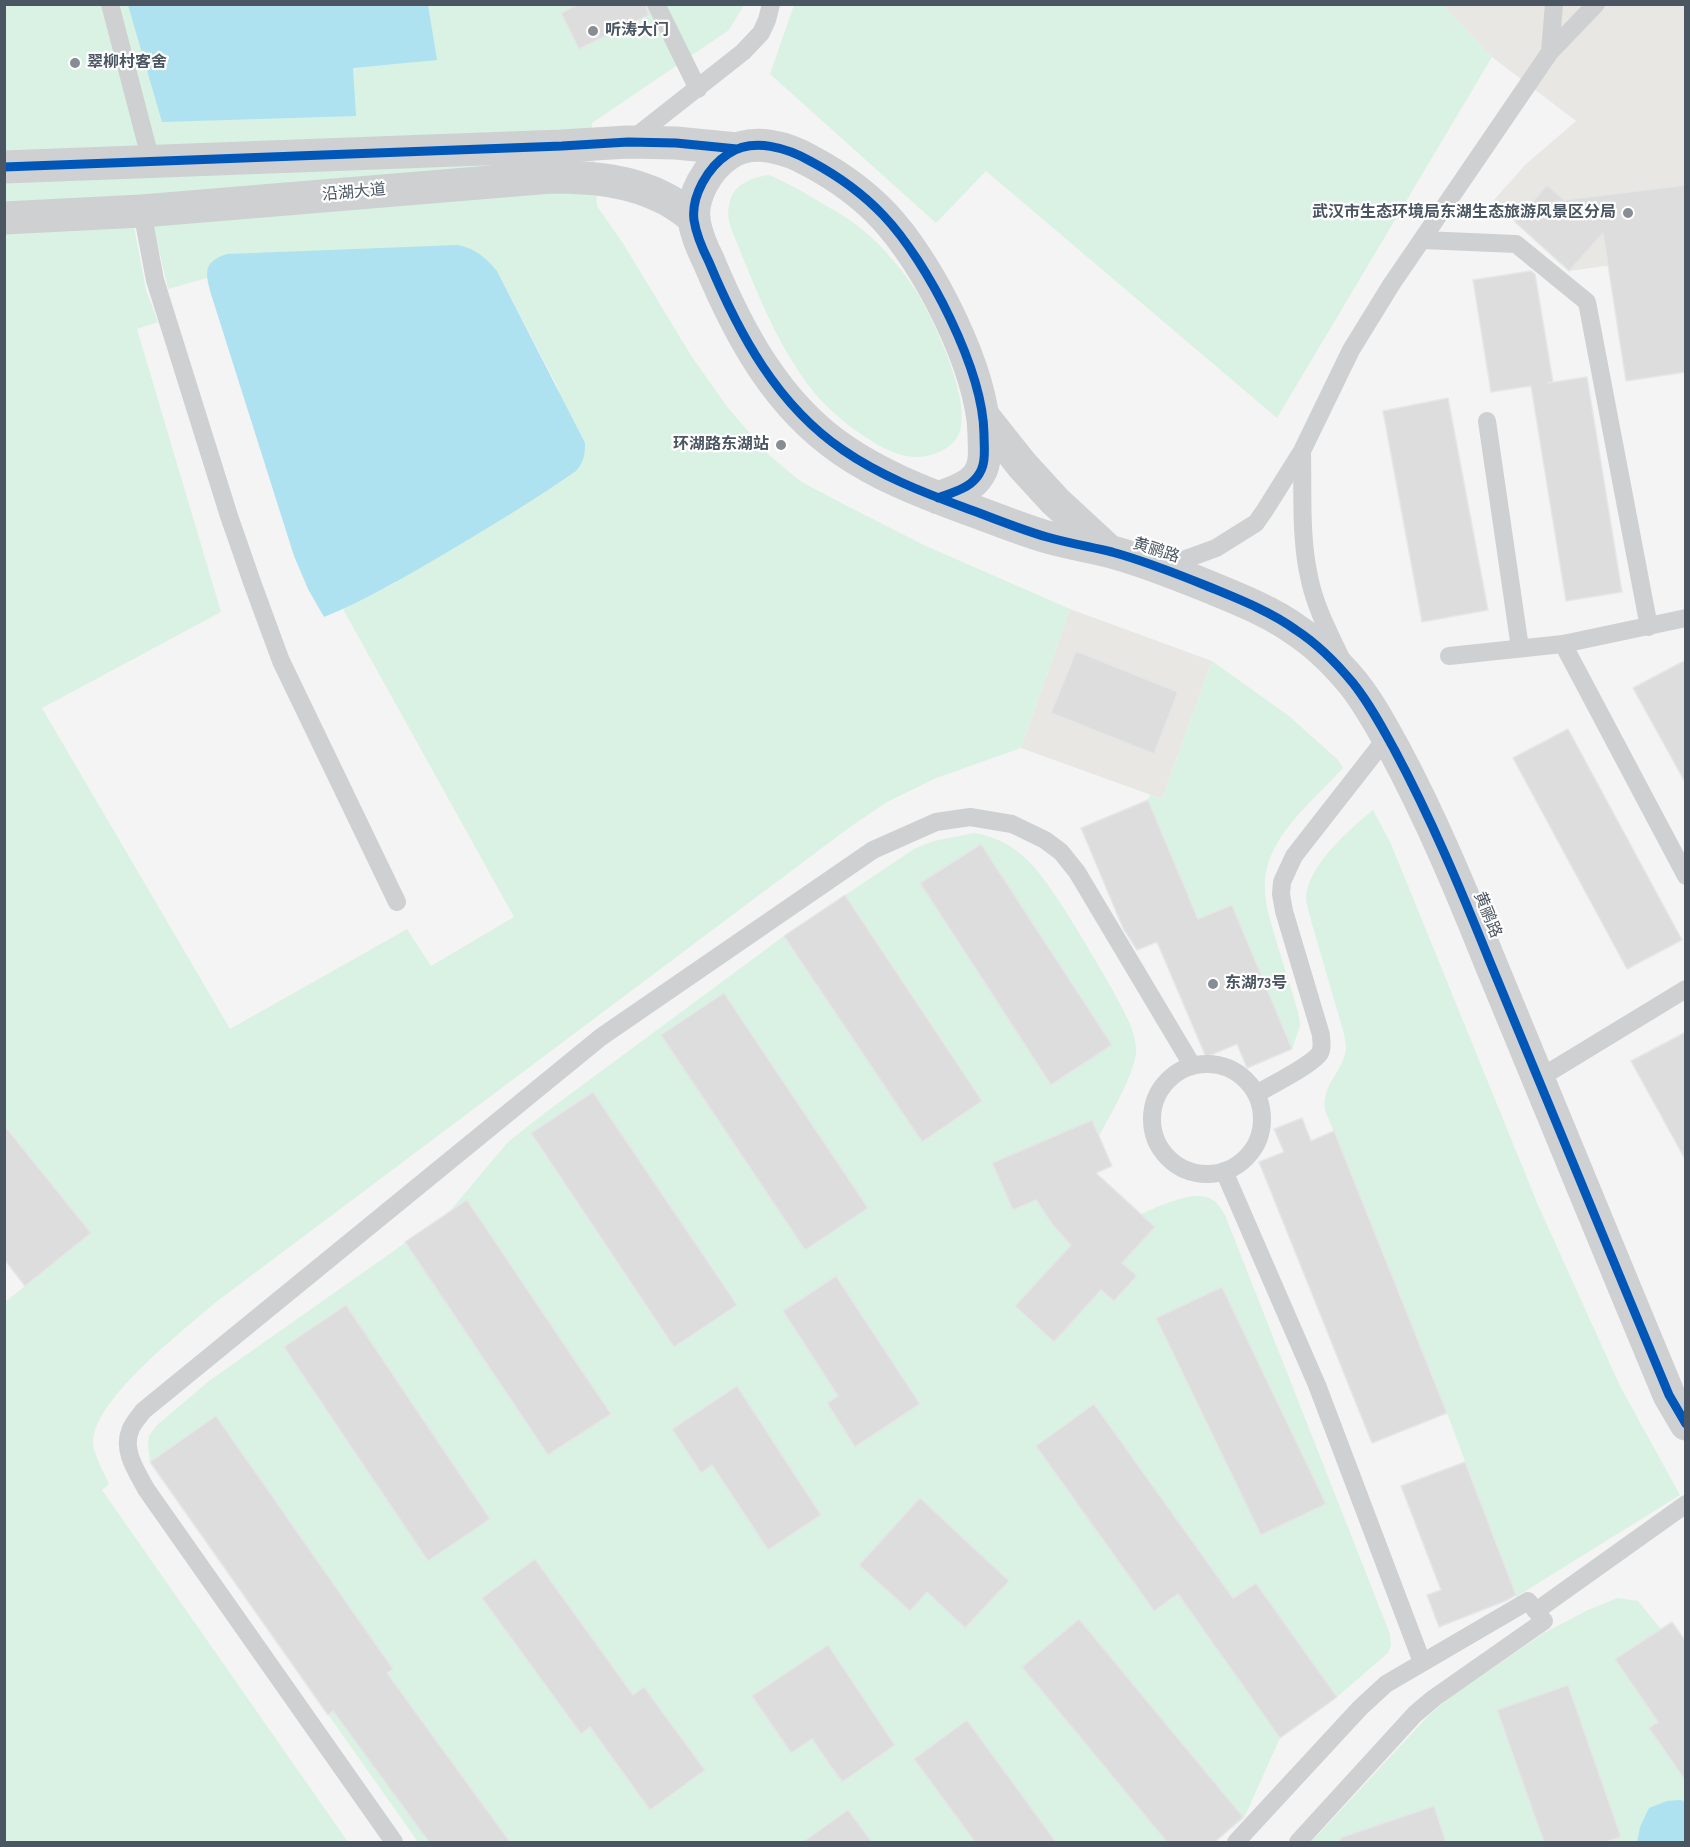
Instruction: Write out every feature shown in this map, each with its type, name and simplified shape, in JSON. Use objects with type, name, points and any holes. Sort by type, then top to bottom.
[{"type":"street","points":[[4,167],[599,145],[628,142],[676,143],[737,149]]},
{"type":"street","points":[[694,218],[698,194],[705,178],[725,155],[737,149],[753,146],[766,146],[798,154],[840,179],[884,216],[912,251],[944,306],[968,365],[984,417],[984,460],[978,477],[968,486],[938,498]]},
{"type":"street","name":"沿湖大道","points":[[4,218],[142,211],[472,183],[581,177],[640,187],[668,199],[694,218]]},
{"type":"street","name":"黄鹂路","points":[[694,218],[705,253],[720,288],[743,335],[767,374],[802,417],[840,449],[938,498],[1045,537],[1163,567],[1219,591],[1288,624],[1313,643],[1352,682],[1387,737],[1443,848],[1669,1395],[1686,1424]]},
{"type":"street","points":[[984,417],[1022,465],[1055,501],[1110,552]]},
{"type":"lane","points":[[110,4],[151,161]]},
{"type":"lane","points":[[656,4],[698,89]]},
{"type":"lane","points":[[628,142],[698,89],[752,43],[761,33],[771,4]]},
{"type":"lane","points":[[1550,52],[1554,4]]},
{"type":"lane","points":[[1163,567],[1216,548],[1256,523],[1302,451],[1351,350],[1391,285],[1550,52],[1596,4]]},
{"type":"lane","points":[[142,211],[155,280],[252,585],[281,661],[397,902]]},
{"type":"lane","points":[[1423,240],[1516,244],[1587,302],[1649,627]]},
{"type":"lane","points":[[1487,422],[1520,648]]},
{"type":"lane","points":[[1302,451],[1302,519],[1310,582],[1320,613],[1352,682]]},
{"type":"lane","points":[[1449,656],[1563,644],[1686,618]]},
{"type":"lane","points":[[1563,644],[1686,876]]},
{"type":"lane","points":[[1256,1094],[1311,1062],[1322,1047],[1321,1035],[1284,911],[1281,894],[1285,875],[1294,856],[1387,737]]},
{"type":"lane","points":[[394,1842],[146,1489],[132,1464],[128,1442],[130,1431],[143,1411],[601,1037],[873,850],[936,822],[970,817],[1012,824],[1045,840],[1061,852],[1077,872],[1192,1065]]},
{"type":"lane","points":[[1538,1079],[1686,989]]},
{"type":"lane","points":[[1210,1064],[1229,1068],[1245,1079],[1256,1094],[1262,1112],[1260,1131],[1254,1149],[1241,1162],[1224,1171],[1207,1174],[1189,1171],[1174,1163],[1162,1150],[1154,1135],[1153,1109],[1163,1085],[1176,1073],[1192,1065],[1210,1064]]},
{"type":"lane","points":[[1224,1171],[1317,1385],[1422,1662]]},
{"type":"lane","points":[[1536,1611],[1686,1504]]},
{"type":"lane","points":[[1236,1842],[1360,1708],[1386,1684],[1528,1601],[1544,1621],[1434,1698],[1415,1714],[1298,1842]]},
{"type":"shaded area","points":[[1442,5],[1685,5],[1685,255],[1569,271],[1493,201],[1526,164],[1576,121],[1492,57]]},
{"type":"shaded area","points":[[1070,609],[1212,661],[1162,799],[1021,748]]},
{"type":"green space","points":[[5,5],[744,5],[729,30],[592,123],[597,206],[624,245],[692,357],[728,408],[769,455],[800,481],[843,504],[926,546],[1070,609],[1021,748],[936,778],[887,802],[850,827],[216,1302],[143,1366],[109,1405],[98,1424],[93,1441],[97,1457],[109,1484],[102,1490],[348,1842],[5,1842],[5,1302],[91,1233],[5,1125]],"holes":[[[153,224],[168,289],[207,278],[207,270],[497,271],[559,390],[395,583],[343,609],[514,917],[431,966],[407,929],[230,1029],[42,708],[221,612],[137,329],[158,322],[146,290],[134,227]]]},
{"type":"green space","points":[[794,5],[1442,5],[1492,57],[1277,418],[986,171],[936,223],[770,74]]},
{"type":"green space","points":[[769,175],[802,191],[858,226],[902,270],[916,291],[932,319],[948,357],[955,377],[962,413],[958,437],[943,450],[934,454],[913,457],[892,452],[864,436],[840,418],[806,383],[768,316],[735,239],[729,219],[730,203],[736,190],[751,180]]},
{"type":"green space","points":[[1212,661],[1289,716],[1338,760],[1343,768],[1302,811],[1283,835],[1269,861],[1266,872],[1265,895],[1269,917],[1299,1016],[1300,1026],[1292,1049],[1232,905],[1198,919],[1148,800],[1150,795],[1162,799]]},
{"type":"green space","points":[[1373,810],[1391,844],[1538,1205],[1620,1386],[1680,1495],[1516,1597],[1447,1413],[1325,1110],[1327,1092],[1341,1065],[1346,1046],[1306,896],[1315,871],[1332,848]]},
{"type":"green space","points":[[974,833],[994,838],[1018,851],[1044,880],[1112,989],[1130,1025],[1136,1048],[1128,1080],[1099,1136],[1092,1120],[992,1163],[1013,1210],[1039,1199],[1072,1243],[1015,1307],[1054,1342],[1101,1290],[1114,1301],[1137,1277],[1122,1263],[1155,1227],[1141,1214],[1187,1197],[1205,1197],[1217,1203],[1225,1215],[1390,1634],[1391,1645],[1388,1653],[1337,1697],[1280,1738],[1244,1818],[1215,1842],[418,1842],[150,1462],[149,1436],[156,1426],[209,1381],[449,1212],[508,1142],[784,936],[914,849],[934,841]]},
{"type":"green space","points":[[1618,1598],[1638,1601],[1661,1629],[1616,1659],[1658,1722],[1649,1728],[1685,1782],[1685,1801],[1680,1800],[1640,1827],[1637,1842],[1311,1842],[1430,1714],[1453,1695],[1544,1633],[1588,1610]]},
{"type":"water","points":[[128,5],[428,5],[437,60],[353,68],[356,116],[162,122]]},
{"type":"water","points":[[458,245],[480,254],[497,271],[585,443],[582,461],[576,471],[473,537],[382,589],[324,617],[308,589],[294,556],[211,294],[208,269],[210,264],[227,254]]},
{"type":"water","points":[[1667,1801],[1685,1801],[1685,1842],[1637,1842],[1640,1827],[1649,1808]]},
{"type":"building","name":"听涛大门","points":[[579,4],[645,4],[649,15],[579,49],[561,13]]},
{"type":"building","points":[[1547,185],[1564,200],[1686,185],[1686,372],[1626,381],[1603,233],[1569,271],[1515,222]]},
{"type":"building","points":[[1531,271],[1535,274],[1553,382],[1548,383],[1587,377],[1622,592],[1566,601],[1531,386],[1491,392],[1473,280]]},
{"type":"building","points":[[1448,398],[1488,610],[1422,622],[1383,411]]},
{"type":"building","points":[[1076,651],[1178,692],[1154,754],[1051,713]]},
{"type":"building","points":[[1686,660],[1686,784],[1633,688]]},
{"type":"building","points":[[1568,729],[1682,940],[1627,969],[1513,758]]},
{"type":"building","points":[[1148,800],[1198,919],[1232,905],[1292,1049],[1247,1068],[1237,1044],[1206,1057],[1157,942],[1137,950],[1123,928],[1081,828]]},
{"type":"building","points":[[981,844],[1112,1045],[1051,1085],[920,883]]},
{"type":"building","points":[[845,895],[982,1101],[922,1142],[784,936]]},
{"type":"building","points":[[724,993],[868,1208],[805,1250],[661,1035]]},
{"type":"building","points":[[1686,1032],[1686,1161],[1631,1061]]},
{"type":"building","points":[[593,1092],[737,1305],[674,1347],[531,1133]]},
{"type":"building","points":[[1302,1118],[1311,1141],[1334,1131],[1447,1413],[1372,1443],[1259,1162],[1284,1152],[1274,1129]]},
{"type":"building","points":[[1092,1120],[1112,1166],[1096,1173],[1155,1227],[1122,1263],[1137,1276],[1114,1301],[1101,1290],[1054,1342],[1015,1306],[1071,1245],[1052,1224],[1036,1200],[1013,1210],[992,1163]]},
{"type":"building","points":[[4,1125],[91,1233],[25,1286],[4,1259]]},
{"type":"building","points":[[467,1200],[611,1414],[548,1455],[405,1242]]},
{"type":"building","points":[[836,1276],[920,1404],[855,1447],[827,1403],[838,1396],[783,1311]]},
{"type":"building","points":[[1222,1287],[1326,1504],[1261,1535],[1156,1318]]},
{"type":"building","points":[[346,1305],[490,1519],[428,1561],[284,1347]]},
{"type":"building","points":[[737,1386],[821,1515],[768,1550],[712,1465],[701,1473],[672,1429]]},
{"type":"building","points":[[1094,1404],[1233,1598],[1256,1583],[1337,1697],[1280,1738],[1178,1594],[1154,1611],[1036,1446]]},
{"type":"building","points":[[216,1416],[393,1669],[387,1673],[510,1842],[429,1842],[333,1711],[328,1715],[150,1462]]},
{"type":"building","points":[[1465,1462],[1516,1595],[1439,1627],[1427,1595],[1441,1590],[1401,1486]]},
{"type":"building","points":[[920,1498],[1009,1581],[965,1628],[927,1592],[910,1611],[859,1565]]},
{"type":"building","points":[[535,1559],[633,1695],[644,1687],[705,1770],[650,1810],[590,1727],[581,1734],[482,1598]]},
{"type":"building","points":[[1079,1619],[1243,1817],[1215,1842],[1167,1842],[1022,1667]]},
{"type":"building","points":[[1672,1622],[1686,1642],[1686,1782],[1649,1728],[1658,1722],[1615,1659]]},
{"type":"building","points":[[828,1645],[895,1745],[842,1782],[812,1739],[791,1753],[752,1696]]},
{"type":"building","points":[[1568,1685],[1621,1837],[1606,1842],[1544,1842],[1497,1710]]},
{"type":"building","points":[[967,1720],[1056,1842],[975,1842],[914,1759]]},
{"type":"building","points":[[1434,1806],[1446,1842],[1341,1842],[1340,1838]]},
{"type":"building","points":[[848,1810],[872,1842],[803,1842]]},
{"type":"cycle path","points":[[4,167],[628,142],[676,143],[737,149]]},
{"type":"cycle path","points":[[938,498],[943,496],[948,494],[964,488],[977,477],[984,462],[984,434],[974,379],[963,349],[950,318],[918,260],[875,207],[850,186],[812,162],[792,152],[770,146],[748,146],[728,154],[714,166],[698,192],[694,211],[698,236],[733,315],[762,366],[798,412],[820,432],[843,450],[871,467],[932,495],[948,501],[1016,527],[1036,534],[1148,563],[1253,605],[1286,623],[1311,641],[1334,662],[1359,691],[1394,749],[1445,854],[1669,1395],[1686,1424]]},
{"type":"place","name":"听涛大门","points":[[593,31]]},
{"type":"place","name":"翠柳村客舍","points":[[75,63]]},
{"type":"place","name":"武汉市生态环境局东湖生态旅游风景区分局","points":[[1628,213]]},
{"type":"place","name":"环湖路东湖站","points":[[781,445]]},
{"type":"place","name":"东湖73号","points":[[1213,984]]}]
